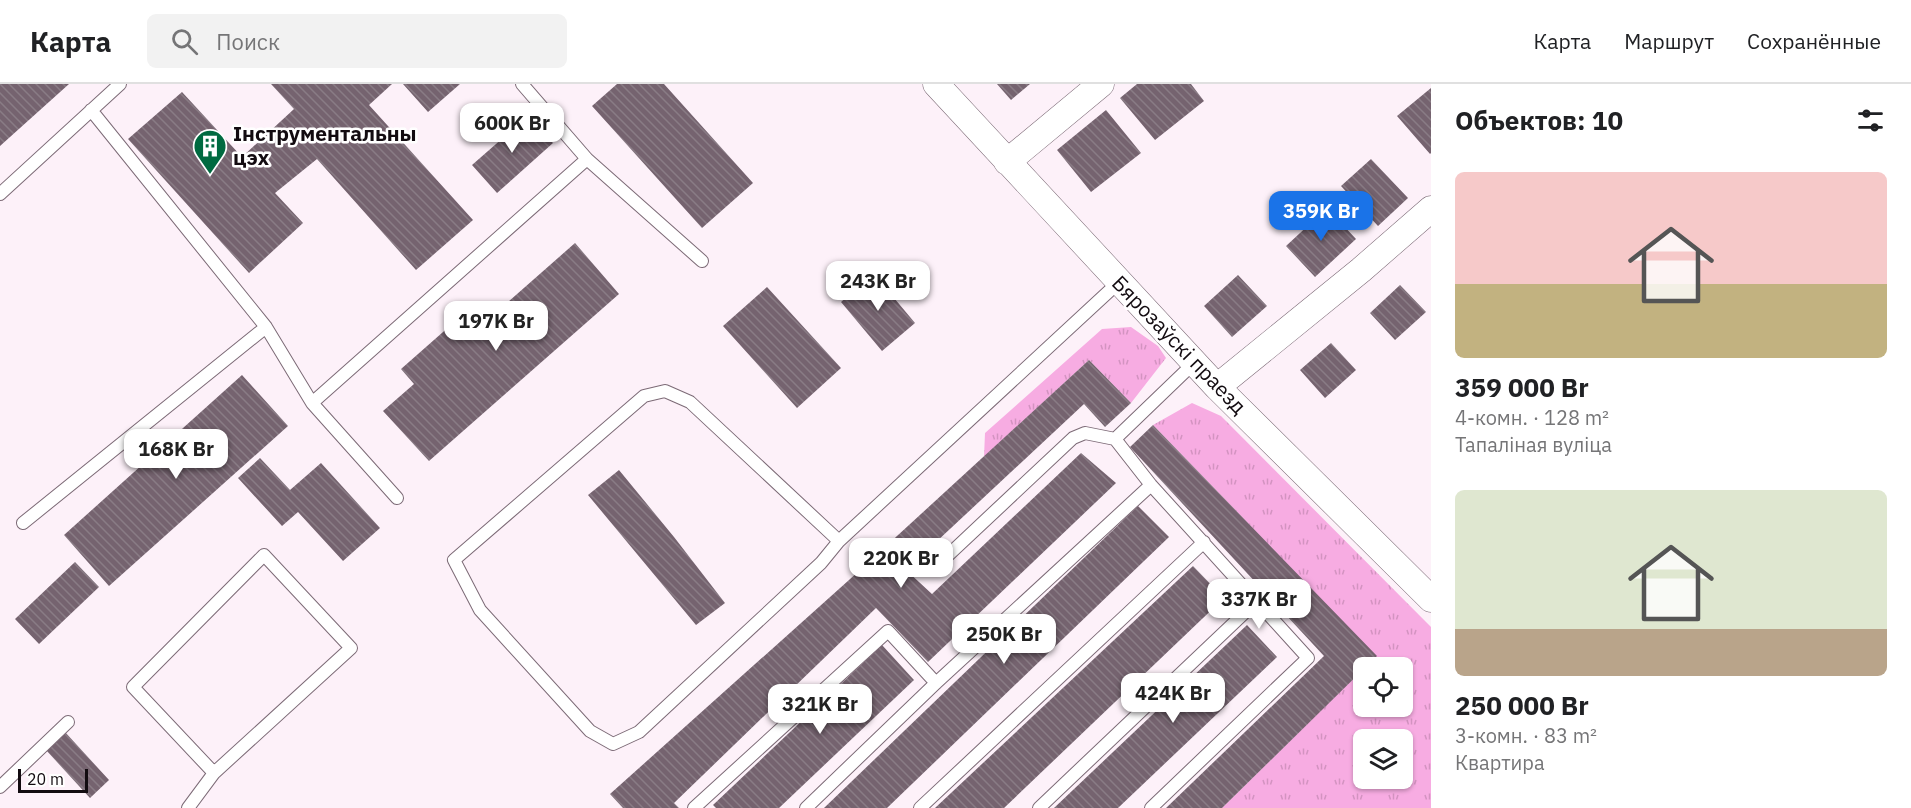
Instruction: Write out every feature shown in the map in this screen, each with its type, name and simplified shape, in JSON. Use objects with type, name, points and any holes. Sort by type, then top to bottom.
[{"type":"street","name":"Бярозаўскі праезд","points":[[936,84],[1217,387],[1431,598]]},
{"type":"street","points":[[1007,162],[1101,84]]},
{"type":"street","points":[[1217,387],[1362,270],[1431,208]]},
{"type":"lane","points":[[0,194],[120,84]]},
{"type":"lane","points":[[522,84],[587,159],[702,261]]},
{"type":"lane","points":[[91,110],[266,327],[312,403],[397,498]]},
{"type":"lane","points":[[312,403],[587,159]]},
{"type":"lane","points":[[838,541],[690,402],[665,391],[644,396],[454,560],[480,610],[590,731],[613,744],[639,732],[820,563],[838,541],[1119,282]]},
{"type":"lane","points":[[23,523],[266,327]]},
{"type":"lane","points":[[1115,439],[1194,363]]},
{"type":"lane","points":[[942,561],[1073,438],[1085,433],[1115,439],[1151,485],[1308,658],[1151,808]]},
{"type":"lane","points":[[806,808],[936,683],[1151,485]]},
{"type":"lane","points":[[920,808],[1204,542]]},
{"type":"lane","points":[[188,808],[214,773],[351,648],[264,555],[133,687],[214,773]]},
{"type":"lane","points":[[1039,808],[1257,601]]},
{"type":"lane","points":[[694,808],[888,630],[936,683]]},
{"type":"lane","points":[[0,787],[68,722]]},
{"type":"green space","points":[[1131,327],[1158,346],[1166,358],[1131,403],[1089,360],[984,457],[985,433],[1102,329]]},
{"type":"green space","points":[[1192,403],[1221,416],[1431,627],[1431,808],[1222,808],[1353,679],[1353,717],[1413,717],[1413,657],[1376,656],[1153,425]]},
{"type":"building","points":[[0,84],[69,84],[0,146]]},
{"type":"building","points":[[271,84],[392,84],[369,105],[473,220],[416,270],[317,159],[275,193],[303,223],[249,273],[128,139],[182,92],[242,157],[294,109]]},
{"type":"building","points":[[403,84],[460,84],[428,112]]},
{"type":"building","points":[[617,84],[664,84],[753,183],[702,228],[592,106]]},
{"type":"building","points":[[997,84],[1030,84],[1011,100]]},
{"type":"building","points":[[1137,84],[1191,84],[1204,101],[1155,140],[1120,98]]},
{"type":"building","points":[[1431,88],[1431,153],[1430,154],[1397,116]]},
{"type":"building","points":[[1106,110],[1141,153],[1091,192],[1057,150]]},
{"type":"building","points":[[528,116],[553,143],[497,193],[472,165]]},
{"type":"building","points":[[1371,159],[1408,198],[1378,226],[1341,186]]},
{"type":"building","points":[[1327,208],[1356,239],[1315,277],[1286,246]]},
{"type":"building","points":[[575,243],[619,294],[429,461],[383,411],[414,384],[401,369],[468,310],[482,325]]},
{"type":"building","points":[[874,274],[915,323],[882,351],[841,302]]},
{"type":"building","points":[[1238,275],[1267,306],[1232,337],[1204,306]]},
{"type":"building","points":[[1400,285],[1426,312],[1395,340],[1370,313]]},
{"type":"building","points":[[767,287],[841,368],[797,408],[723,326]]},
{"type":"building","points":[[1331,343],[1356,370],[1325,398],[1300,370]]},
{"type":"building","points":[[1089,360],[1131,403],[1105,427],[1084,404],[906,570],[932,594],[1081,453],[1116,483],[928,662],[876,608],[674,803],[679,808],[623,808],[610,794],[849,580]]},
{"type":"building","points":[[242,375],[288,426],[109,586],[64,535]]},
{"type":"building","points":[[1153,425],[1377,656],[1353,657],[1353,680],[1222,808],[1166,808],[1324,656],[1130,447]]},
{"type":"building","points":[[260,458],[290,490],[321,463],[380,528],[343,561],[298,512],[282,526],[238,478]]},
{"type":"building","points":[[619,470],[725,603],[696,625],[588,495]]},
{"type":"building","points":[[1138,506],[1169,537],[887,808],[824,808]]},
{"type":"building","points":[[75,562],[99,587],[39,644],[15,619]]},
{"type":"building","points":[[1193,566],[1224,598],[1004,808],[935,808]]},
{"type":"building","points":[[1247,625],[1277,657],[1118,808],[1054,808]]},
{"type":"building","points":[[882,645],[914,680],[779,808],[716,808],[713,805]]},
{"type":"building","points":[[65,732],[109,780],[90,798],[46,750]]},
{"type":"place","name":"Інструментальны цэх","points":[[210,175]]}]
